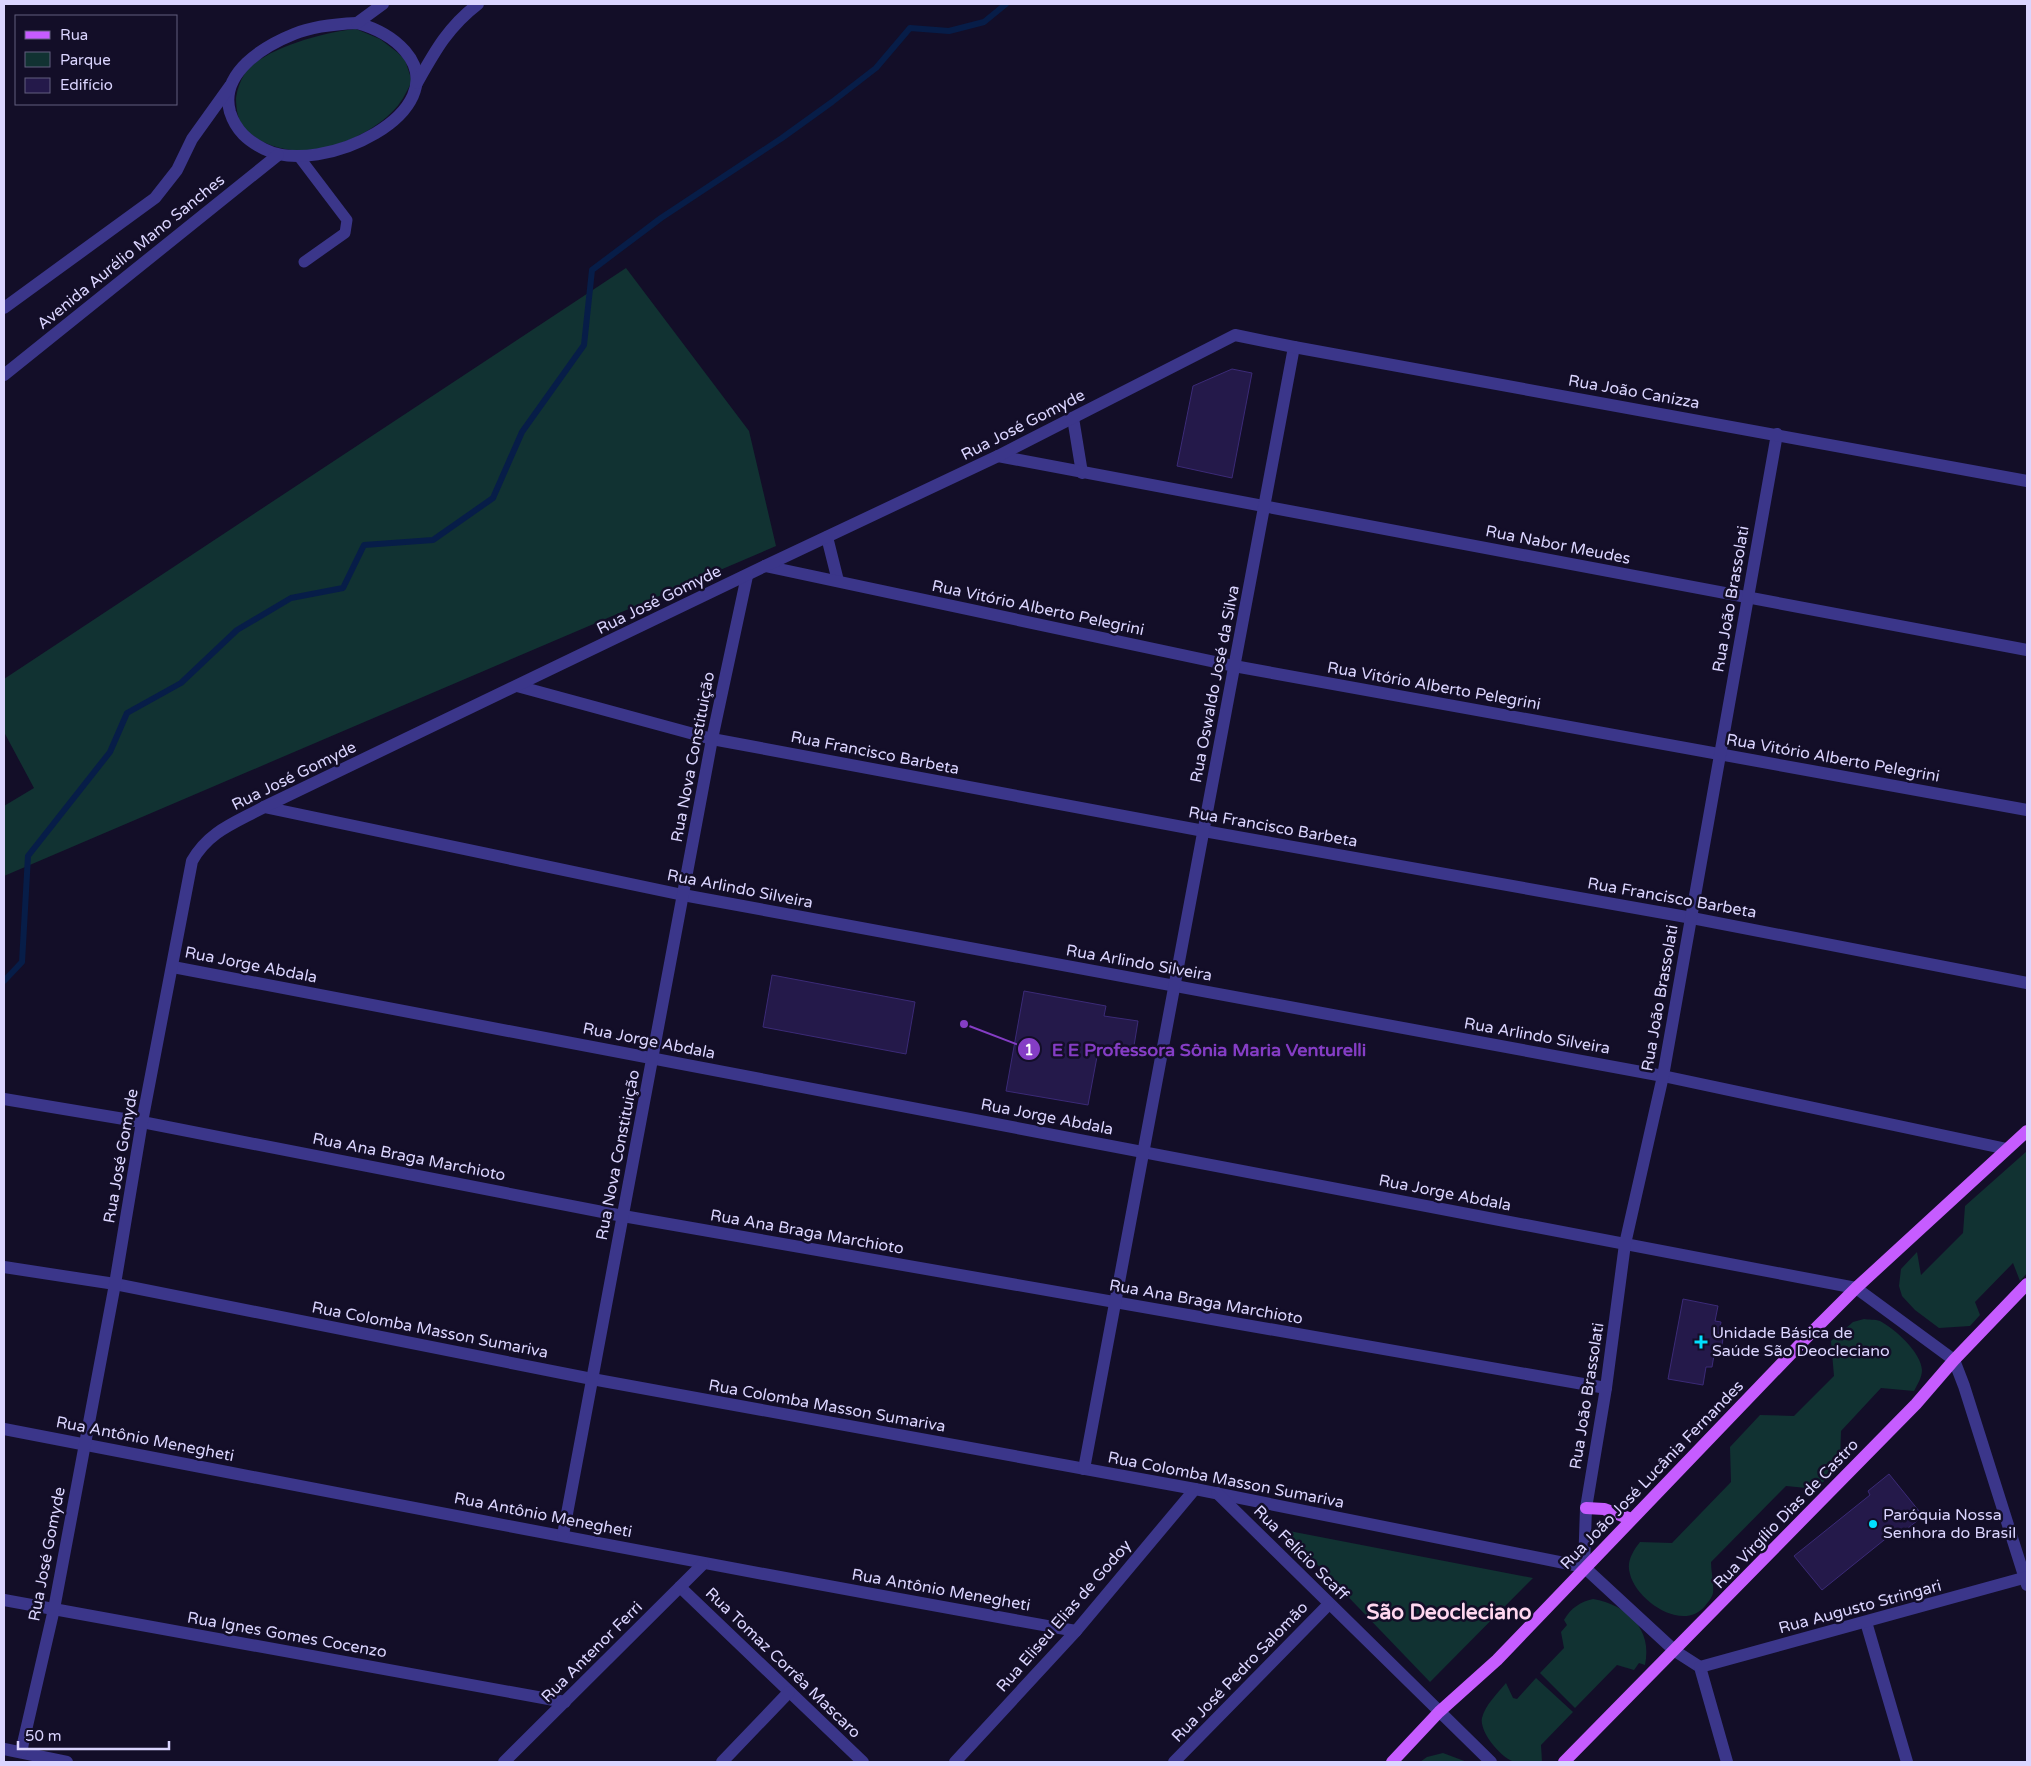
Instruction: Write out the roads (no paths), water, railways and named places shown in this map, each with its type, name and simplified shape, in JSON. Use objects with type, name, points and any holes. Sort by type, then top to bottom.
[{"type":"main road","name":"Rua João José Lucânia Fernandes","points":[[1392,1762],[1439,1712],[1497,1660],[1584,1567],[1856,1288],[2027,1131]]},
{"type":"main road","name":"Rua Virgílio Dias de Castro","points":[[1564,1762],[1916,1404],[1954,1360],[2027,1284]]},
{"type":"main road","points":[[1586,1508],[1604,1509],[1631,1519]]},
{"type":"street","points":[[357,23],[383,4]]},
{"type":"street","points":[[416,83],[415,66],[402,48],[371,27],[357,23],[314,28],[294,34],[254,56],[245,64],[233,82],[228,104],[235,126],[248,141],[278,155],[300,158],[328,154],[364,141],[397,118],[409,100],[416,83],[441,40],[459,18],[478,4]]},
{"type":"street","name":"Avenida Aurélio Mano Sanches","points":[[4,308],[155,198],[177,170],[192,139],[233,82]]},
{"type":"street","name":"Avenida Aurélio Mano Sanches","points":[[4,375],[278,155]]},
{"type":"street","name":"Rua João Canizza","points":[[1235,335],[1294,348],[1777,434],[2027,481]]},
{"type":"street","name":"Rua José Gomyde","points":[[21,1752],[54,1609],[115,1284],[142,1122],[192,861],[200,847],[212,835],[264,808],[765,566],[998,456],[1235,335]]},
{"type":"street","name":"Rua Oswaldo José da Silva","points":[[1084,1469],[1294,348]]},
{"type":"street","points":[[1072,418],[1082,472]]},
{"type":"street","name":"Rua João Brassolati","points":[[1584,1567],[1586,1508],[1606,1388],[1625,1244],[1663,1076],[1777,434]]},
{"type":"street","name":"Rua Nabor Meudes","points":[[998,456],[2027,650]]},
{"type":"street","points":[[827,537],[838,582]]},
{"type":"street","name":"Rua Vitório Alberto Pelegrini","points":[[765,566],[1234,666],[2027,810]]},
{"type":"street","name":"Rua Nova Constituição","points":[[563,1535],[712,739],[747,576]]},
{"type":"street","name":"Rua Francisco Barbeta","points":[[517,686],[712,739],[1204,831],[1692,918],[2027,983]]},
{"type":"street","name":"Rua Arlindo Silveira","points":[[264,808],[683,895],[1663,1076],[2007,1149]]},
{"type":"street","name":"Rua Jorge Abdala","points":[[172,967],[1856,1288],[1954,1360]]},
{"type":"street","name":"Rua Ana Braga Marchioto","points":[[4,1099],[142,1122],[623,1216],[1606,1388]]},
{"type":"street","name":"Rua Colomba Masson Sumariva","points":[[4,1266],[115,1284],[592,1379],[1216,1493],[1584,1567]]},
{"type":"street","points":[[1954,1360],[2027,1580]]},
{"type":"street","name":"Rua Antônio Menegheti","points":[[4,1429],[563,1535],[703,1564],[1076,1631]]},
{"type":"street","name":"Rua Eliseu Elias de Godoy","points":[[955,1762],[1076,1631],[1195,1489]]},
{"type":"street","name":"Rua Felício Scaff","points":[[1216,1493],[1491,1762]]},
{"type":"street","name":"Rua Antenor Ferri","points":[[504,1762],[703,1564]]},
{"type":"street","points":[[1584,1567],[1675,1651],[1700,1667],[1727,1762]]},
{"type":"street","name":"Rua Augusto Stringari","points":[[1700,1667],[2027,1580]]},
{"type":"street","name":"Rua Tomaz Corrêa Mascaro","points":[[680,1587],[863,1762]]},
{"type":"street","name":"Rua Ignes Gomes Cocenzo","points":[[4,1600],[565,1702]]},
{"type":"street","name":"Rua José Pedro Salomão","points":[[1174,1762],[1329,1604]]},
{"type":"street","points":[[1866,1622],[1907,1762]]},
{"type":"street","points":[[722,1762],[789,1692]]},
{"type":"street","points":[[4,1749],[67,1762]]},
{"type":"lane","points":[[300,158],[347,220],[346,233],[304,262]]},
{"type":"waterway","points":[[4,981],[22,962],[28,856],[110,752],[127,713],[181,683],[237,630],[291,598],[343,588],[364,545],[433,540],[493,498],[522,432],[584,345],[592,270],[661,218],[782,138],[832,102],[876,68],[910,28],[949,31],[984,22],[1006,4]]},
{"type":"place","name":"E E Professora Sônia Maria Venturelli","points":[[964,1024]]},
{"type":"place","name":"Unidade Básica de Saúde São Deocleciano","points":[[1701,1342]]},
{"type":"place","name":"Paróquia Nossa Senhora do Brasil","points":[[1873,1524]]},
{"type":"district","name":"São Deocleciano","points":[[1449,1612]]}]
